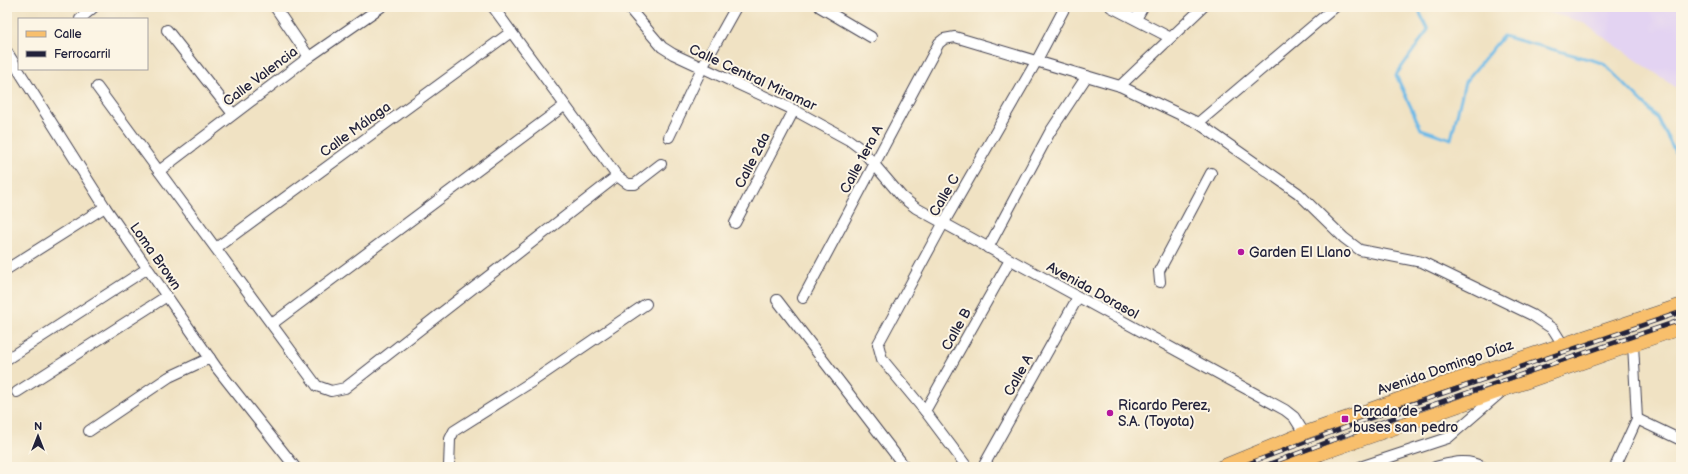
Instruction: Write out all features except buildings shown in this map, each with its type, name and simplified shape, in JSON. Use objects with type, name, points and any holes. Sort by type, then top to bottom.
[{"type":"main road","name":"Avenida Domingo Díaz","points":[[1221,467],[1304,433],[1410,395],[1681,305]]},
{"type":"main road","points":[[1283,467],[1681,328]]},
{"type":"street","points":[[275,7],[309,57]]},
{"type":"street","name":"Calle Valencia","points":[[159,171],[309,57],[381,7]]},
{"type":"street","points":[[493,7],[564,106],[617,176],[628,184],[635,184],[661,164]]},
{"type":"street","name":"Calle Central Miramar","points":[[628,7],[662,47],[687,62],[794,110],[849,140],[861,148],[874,163]]},
{"type":"street","points":[[670,137],[702,68],[736,7]]},
{"type":"street","points":[[820,7],[872,38]]},
{"type":"street","name":"Calle C","points":[[926,411],[882,358],[878,344],[943,224],[1036,62],[1065,7]]},
{"type":"street","points":[[1111,7],[1136,19],[1169,38]]},
{"type":"street","points":[[1136,19],[1143,7]]},
{"type":"street","points":[[1120,86],[1203,7]]},
{"type":"street","points":[[1198,123],[1335,7]]},
{"type":"street","points":[[167,30],[233,114]]},
{"type":"street","name":"Calle Málaga","points":[[216,248],[511,32]]},
{"type":"street","name":"Calle 1era A","points":[[803,298],[939,43],[948,37],[960,38],[1036,62]]},
{"type":"street","points":[[1036,62],[1120,86],[1198,123],[1298,193],[1344,238],[1360,250],[1422,262],[1429,265],[1532,315],[1553,329],[1562,345]]},
{"type":"street","name":"Loma Brown","points":[[21,70],[105,207],[210,358],[295,467]]},
{"type":"street","points":[[988,248],[1050,132],[1087,76]]},
{"type":"street","points":[[96,87],[317,386],[331,391],[345,388],[617,176]]},
{"type":"street","points":[[272,324],[564,106]]},
{"type":"street","name":"Calle 2da","points":[[735,223],[794,110]]},
{"type":"street","name":"Avenida Dorasol","points":[[874,163],[902,197],[943,224],[1285,410],[1294,417],[1304,433]]},
{"type":"street","points":[[1160,282],[1159,271],[1211,173]]},
{"type":"street","points":[[7,269],[105,207]]},
{"type":"street","name":"Calle B","points":[[926,411],[1010,260]]},
{"type":"street","points":[[7,359],[148,268]]},
{"type":"street","points":[[17,392],[167,296]]},
{"type":"street","name":"Calle A","points":[[983,467],[1078,297]]},
{"type":"street","points":[[776,300],[905,467]]},
{"type":"street","points":[[449,467],[450,439],[454,431],[533,382],[646,304]]},
{"type":"street","points":[[1615,467],[1637,419],[1633,344]]},
{"type":"street","points":[[89,431],[169,377],[210,358]]},
{"type":"street","points":[[1360,467],[1448,438],[1506,388]]},
{"type":"street","points":[[926,411],[967,467]]},
{"type":"street","points":[[1637,419],[1681,440]]},
{"type":"street","points":[[1435,467],[1458,461],[1476,463],[1482,467]]},
{"type":"street","points":[[1307,467],[1321,467]]},
{"type":"shaded area","points":[[1528,7],[1681,7],[1681,91],[1582,22]]},
{"type":"waterway","points":[[1417,7],[1428,30],[1396,75],[1421,129],[1451,139],[1465,82],[1503,36],[1603,63],[1656,116],[1681,163]]},
{"type":"railway","points":[[1239,467],[1368,419],[1681,312]]},
{"type":"railway","points":[[1261,467],[1370,426],[1681,320]]},
{"type":"place","name":"Garden El Llano","points":[[1241,252]]},
{"type":"place","name":"Ricardo Perez, S.A. (Toyota)","points":[[1110,413]]},
{"type":"place","name":"Parada de buses san pedro","points":[[1345,419]]}]
